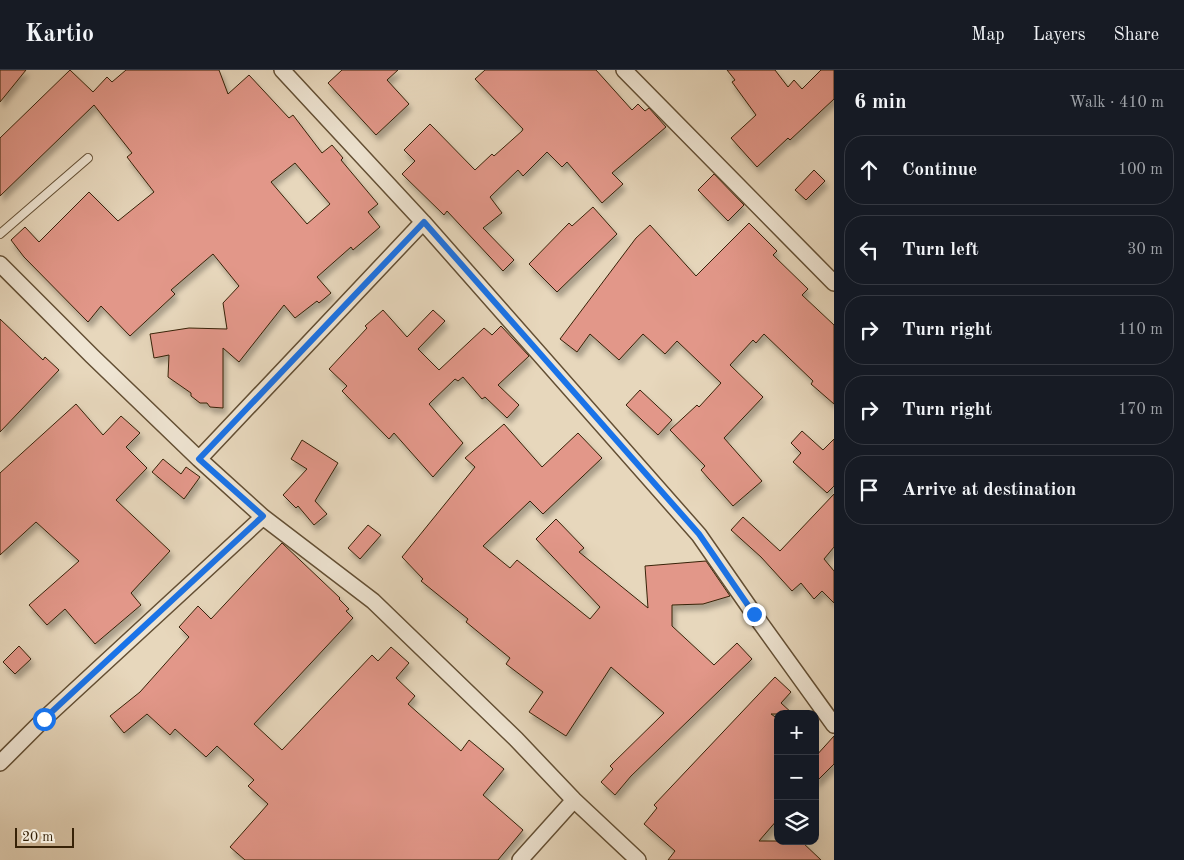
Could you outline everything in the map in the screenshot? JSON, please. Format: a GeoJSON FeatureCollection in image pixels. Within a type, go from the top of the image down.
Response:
{"type":"FeatureCollection","features":[{"type":"Feature","properties":{"kind":"street"},"geometry":{"type":"LineString","coordinates":[[282,70],[424,222],[699,534],[759,622],[834,725]]}},
{"type":"Feature","properties":{"kind":"street"},"geometry":{"type":"LineString","coordinates":[[624,70],[834,283]]}},
{"type":"Feature","properties":{"kind":"street"},"geometry":{"type":"LineString","coordinates":[[199,459],[424,222]]}},
{"type":"Feature","properties":{"kind":"street"},"geometry":{"type":"LineString","coordinates":[[0,264],[199,459],[263,516],[373,601],[516,739],[574,800],[638,860]]}},
{"type":"Feature","properties":{"kind":"street"},"geometry":{"type":"LineString","coordinates":[[0,763],[44,719],[263,516]]}},
{"type":"Feature","properties":{"kind":"street"},"geometry":{"type":"LineString","coordinates":[[520,860],[574,800]]}},
{"type":"Feature","properties":{"kind":"lane"},"geometry":{"type":"LineString","coordinates":[[0,234],[88,158]]}},
{"type":"Feature","properties":{"kind":"building"},"geometry":{"type":"Polygon","coordinates":[[[0,70],[26,70],[0,102],[0,70]]]}},
{"type":"Feature","properties":{"kind":"building"},"geometry":{"type":"Polygon","coordinates":[[[70,70],[93,92],[107,77],[112,82],[126,70],[219,70],[228,94],[249,75],[289,118],[293,115],[322,153],[332,145],[343,158],[341,160],[378,204],[368,212],[380,227],[353,250],[351,247],[317,277],[331,293],[319,303],[317,301],[295,318],[284,305],[239,362],[223,348],[223,408],[210,407],[207,403],[200,403],[191,396],[191,393],[168,377],[169,355],[154,358],[150,334],[189,328],[227,329],[223,303],[239,286],[213,254],[171,290],[175,294],[130,336],[101,306],[88,322],[24,257],[11,240],[25,227],[39,242],[89,192],[118,221],[154,192],[127,157],[132,153],[94,105],[0,196],[0,138],[70,70]],[[295,163],[271,182],[307,224],[330,204],[295,163]]]}},
{"type":"Feature","properties":{"kind":"building"},"geometry":{"type":"Polygon","coordinates":[[[342,70],[398,70],[387,80],[409,104],[376,135],[328,83],[342,70]]]}},
{"type":"Feature","properties":{"kind":"building"},"geometry":{"type":"Polygon","coordinates":[[[485,70],[596,70],[632,110],[638,104],[645,111],[649,108],[666,127],[612,173],[623,184],[602,203],[567,162],[562,167],[547,152],[523,176],[518,170],[490,197],[502,213],[483,228],[514,260],[503,271],[447,211],[444,215],[402,174],[415,161],[404,150],[430,124],[475,170],[522,131],[523,129],[475,79],[485,70]]]}},
{"type":"Feature","properties":{"kind":"building"},"geometry":{"type":"Polygon","coordinates":[[[727,70],[775,70],[788,87],[794,80],[802,89],[821,70],[834,70],[834,99],[790,140],[788,138],[757,167],[731,138],[756,115],[732,82],[735,80],[727,70]]]}},
{"type":"Feature","properties":{"kind":"building"},"geometry":{"type":"Polygon","coordinates":[[[814,170],[825,181],[806,200],[795,190],[814,170]]]}},
{"type":"Feature","properties":{"kind":"building"},"geometry":{"type":"Polygon","coordinates":[[[714,174],[744,205],[728,221],[698,190],[714,174]]]}},
{"type":"Feature","properties":{"kind":"building"},"geometry":{"type":"Polygon","coordinates":[[[593,207],[617,234],[557,292],[529,264],[569,223],[572,226],[593,207]]]}},
{"type":"Feature","properties":{"kind":"building"},"geometry":{"type":"Polygon","coordinates":[[[749,223],[777,251],[773,255],[808,289],[802,295],[834,325],[834,404],[811,384],[813,381],[764,334],[756,343],[753,340],[730,365],[763,397],[724,438],[762,481],[733,506],[701,470],[705,466],[670,430],[697,405],[699,407],[721,383],[677,341],[665,354],[643,334],[619,360],[590,334],[577,352],[560,339],[636,238],[650,225],[696,276],[749,223]]]}},
{"type":"Feature","properties":{"kind":"building"},"geometry":{"type":"Polygon","coordinates":[[[383,310],[407,337],[433,310],[445,321],[418,349],[439,370],[484,328],[492,335],[501,326],[529,356],[498,385],[519,405],[507,418],[485,397],[482,399],[463,377],[458,381],[455,379],[429,404],[463,443],[433,477],[394,433],[389,439],[342,391],[347,386],[329,369],[367,328],[365,326],[383,310]]]}},
{"type":"Feature","properties":{"kind":"building"},"geometry":{"type":"Polygon","coordinates":[[[0,319],[43,360],[45,357],[59,370],[0,432],[0,319]]]}},
{"type":"Feature","properties":{"kind":"building"},"geometry":{"type":"Polygon","coordinates":[[[640,390],[672,420],[658,435],[626,405],[640,390]]]}},
{"type":"Feature","properties":{"kind":"building"},"geometry":{"type":"Polygon","coordinates":[[[76,404],[103,435],[121,416],[140,433],[126,447],[147,468],[116,500],[170,551],[131,593],[141,605],[95,644],[65,609],[47,625],[29,605],[79,561],[36,522],[0,555],[0,473],[76,404]]]}},
{"type":"Feature","properties":{"kind":"building"},"geometry":{"type":"Polygon","coordinates":[[[504,424],[542,467],[578,433],[602,458],[543,514],[530,501],[483,546],[510,568],[517,560],[590,619],[600,607],[536,539],[556,519],[584,548],[579,552],[648,608],[645,566],[706,561],[730,596],[703,604],[672,605],[672,626],[714,665],[737,643],[752,659],[631,776],[615,795],[601,782],[613,769],[610,766],[664,713],[611,667],[566,736],[529,712],[543,692],[506,664],[510,658],[466,622],[468,619],[421,581],[423,579],[402,557],[475,467],[465,458],[504,424]]]}},
{"type":"Feature","properties":{"kind":"building"},"geometry":{"type":"Polygon","coordinates":[[[802,431],[823,450],[834,439],[834,486],[827,493],[793,462],[801,453],[791,443],[802,431]]]}},
{"type":"Feature","properties":{"kind":"building"},"geometry":{"type":"Polygon","coordinates":[[[302,440],[338,463],[315,501],[327,514],[314,525],[298,506],[296,508],[283,495],[307,469],[291,459],[302,440]]]}},
{"type":"Feature","properties":{"kind":"building"},"geometry":{"type":"Polygon","coordinates":[[[163,459],[181,474],[186,467],[200,477],[184,499],[152,472],[163,459]]]}},
{"type":"Feature","properties":{"kind":"building"},"geometry":{"type":"Polygon","coordinates":[[[834,494],[834,547],[824,559],[834,571],[834,603],[822,591],[814,599],[801,583],[792,591],[761,557],[731,530],[743,517],[780,551],[834,494]]]}},
{"type":"Feature","properties":{"kind":"building"},"geometry":{"type":"Polygon","coordinates":[[[368,525],[381,535],[360,559],[348,548],[368,525]]]}},
{"type":"Feature","properties":{"kind":"building"},"geometry":{"type":"Polygon","coordinates":[[[282,543],[340,598],[349,609],[346,611],[353,618],[254,724],[282,750],[372,655],[378,661],[391,647],[409,663],[396,678],[415,696],[408,704],[461,751],[469,740],[504,769],[483,795],[523,830],[498,860],[245,860],[230,847],[268,804],[248,786],[254,780],[217,746],[206,757],[175,729],[170,735],[147,714],[124,733],[110,716],[140,692],[189,637],[179,627],[198,606],[211,619],[282,543]]]}},
{"type":"Feature","properties":{"kind":"building"},"geometry":{"type":"Polygon","coordinates":[[[19,646],[31,659],[15,674],[3,662],[19,646]]]}},
{"type":"Feature","properties":{"kind":"building"},"geometry":{"type":"Polygon","coordinates":[[[775,677],[791,692],[781,703],[789,710],[774,710],[774,714],[771,714],[774,716],[774,824],[759,841],[774,841],[774,845],[805,845],[821,860],[668,860],[675,851],[644,824],[657,808],[654,805],[775,677]]]}},
{"type":"Feature","properties":{"kind":"building"},"geometry":{"type":"Polygon","coordinates":[[[834,736],[834,764],[819,779],[819,755],[819,753],[834,736]]]}},
{"type":"Feature","properties":{"kind":"route"},"geometry":{"type":"LineString","coordinates":[[44,719],[263,516],[199,459],[424,222],[699,534],[754,614]]}}]}
